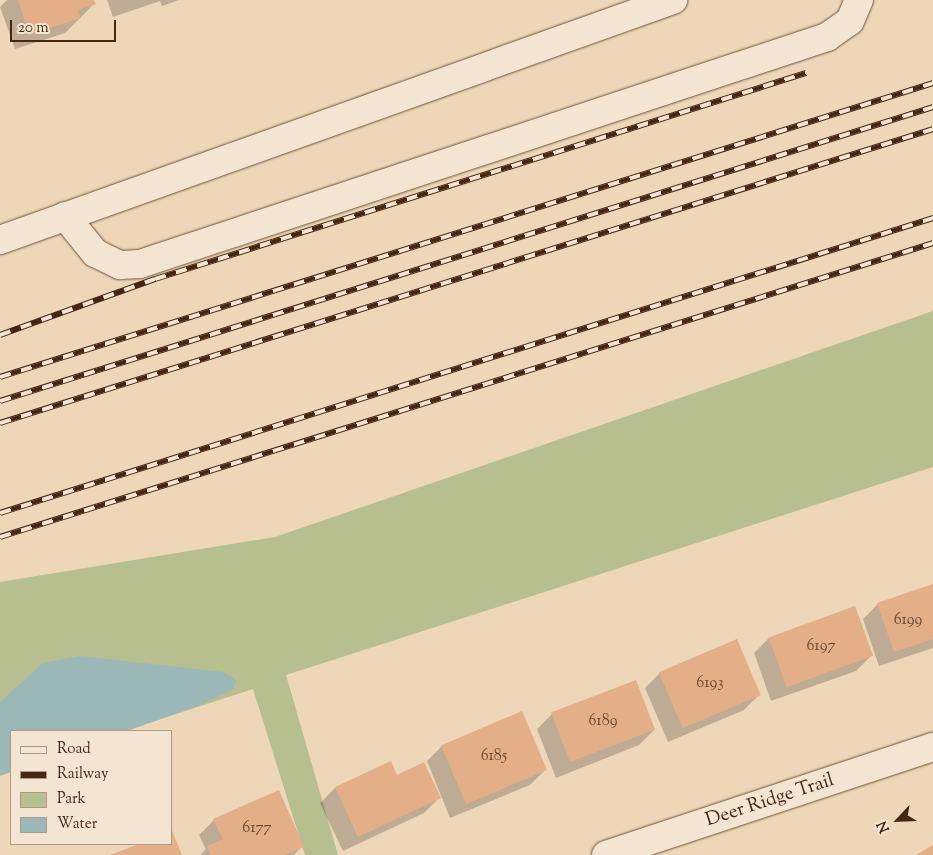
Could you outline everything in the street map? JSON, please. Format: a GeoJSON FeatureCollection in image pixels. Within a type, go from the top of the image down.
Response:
{"type":"FeatureCollection","features":[{"type":"Feature","properties":{"kind":"street"},"geometry":{"type":"LineString","coordinates":[[0,240],[673,0]]}},
{"type":"Feature","properties":{"kind":"street"},"geometry":{"type":"LineString","coordinates":[[66,216],[95,253],[120,265],[140,264],[827,37],[850,21],[859,0]]}},
{"type":"Feature","properties":{"kind":"street","name":"Deer Ridge Trail"},"geometry":{"type":"LineString","coordinates":[[606,855],[933,746]]}},
{"type":"Feature","properties":{"kind":"green space"},"geometry":{"type":"Polygon","coordinates":[[[933,311],[933,467],[286,675],[338,855],[305,855],[253,689],[127,730],[10,730],[0,772],[0,582],[275,537],[933,311]]]}},
{"type":"Feature","properties":{"kind":"water"},"geometry":{"type":"Polygon","coordinates":[[[80,656],[223,672],[237,681],[233,689],[203,704],[130,730],[10,730],[10,772],[0,776],[0,702],[43,663],[80,656]]]}},
{"type":"Feature","properties":{"kind":"building"},"geometry":{"type":"Polygon","coordinates":[[[18,0],[94,0],[96,4],[78,10],[81,18],[29,35],[18,0]]]}},
{"type":"Feature","properties":{"kind":"building"},"geometry":{"type":"Polygon","coordinates":[[[933,584],[933,639],[894,652],[877,603],[933,584]]]}},
{"type":"Feature","properties":{"kind":"building"},"geometry":{"type":"Polygon","coordinates":[[[855,606],[873,656],[787,687],[769,637],[855,606]]]}},
{"type":"Feature","properties":{"kind":"building"},"geometry":{"type":"Polygon","coordinates":[[[737,639],[761,695],[683,728],[659,672],[737,639]]]}},
{"type":"Feature","properties":{"kind":"building"},"geometry":{"type":"Polygon","coordinates":[[[636,680],[655,729],[570,762],[551,713],[636,680]]]}},
{"type":"Feature","properties":{"kind":"building"},"geometry":{"type":"Polygon","coordinates":[[[522,711],[547,770],[466,804],[441,745],[522,711]]]}},
{"type":"Feature","properties":{"kind":"building"},"geometry":{"type":"Polygon","coordinates":[[[391,761],[397,775],[424,762],[441,798],[358,837],[335,787],[391,761]]]}},
{"type":"Feature","properties":{"kind":"building"},"geometry":{"type":"Polygon","coordinates":[[[279,790],[304,847],[285,855],[211,855],[207,846],[223,839],[213,819],[279,790]]]}},
{"type":"Feature","properties":{"kind":"building"},"geometry":{"type":"Polygon","coordinates":[[[172,830],[182,855],[110,855],[136,845],[172,845],[172,830]]]}},
{"type":"Feature","properties":{"kind":"building"},"geometry":{"type":"Polygon","coordinates":[[[933,845],[933,855],[916,855],[933,845]]]}},
{"type":"Feature","properties":{"kind":"railway"},"geometry":{"type":"LineString","coordinates":[[0,335],[155,279],[806,73]]}},
{"type":"Feature","properties":{"kind":"railway"},"geometry":{"type":"LineString","coordinates":[[0,377],[933,83]]}},
{"type":"Feature","properties":{"kind":"railway"},"geometry":{"type":"LineString","coordinates":[[0,401],[933,107]]}},
{"type":"Feature","properties":{"kind":"railway"},"geometry":{"type":"LineString","coordinates":[[0,423],[933,129]]}},
{"type":"Feature","properties":{"kind":"railway"},"geometry":{"type":"LineString","coordinates":[[0,513],[933,218]]}},
{"type":"Feature","properties":{"kind":"railway"},"geometry":{"type":"LineString","coordinates":[[0,537],[933,243]]}}]}
